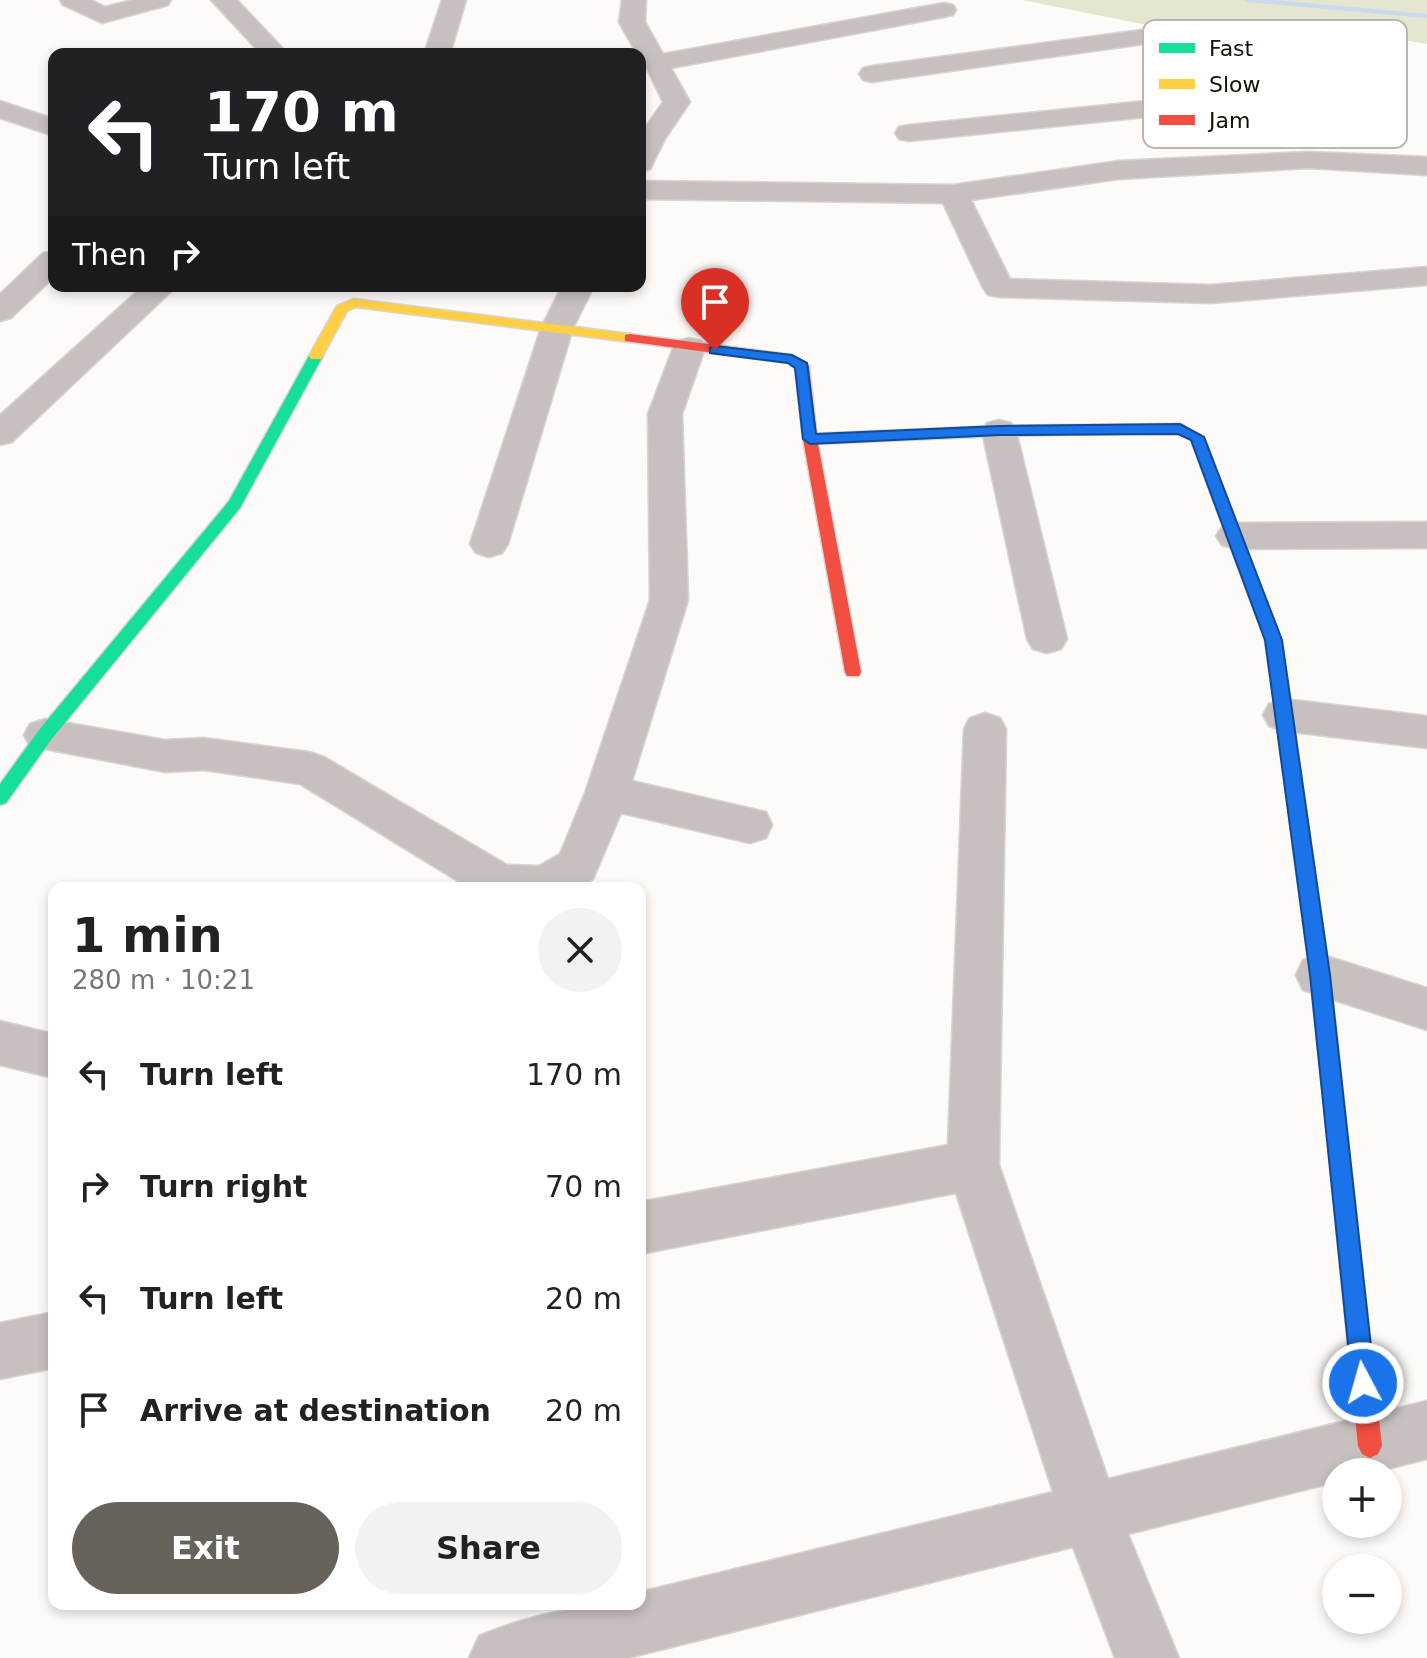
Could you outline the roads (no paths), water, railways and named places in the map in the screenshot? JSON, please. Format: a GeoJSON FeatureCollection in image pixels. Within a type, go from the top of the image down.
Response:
{"type":"FeatureCollection","features":[{"type":"Feature","properties":{"kind":"street"},"geometry":{"type":"LineString","coordinates":[[72,0],[102,16],[159,0]]}},
{"type":"Feature","properties":{"kind":"street"},"geometry":{"type":"LineString","coordinates":[[223,0],[269,48]]}},
{"type":"Feature","properties":{"kind":"street"},"geometry":{"type":"LineString","coordinates":[[439,48],[454,0]]}},
{"type":"Feature","properties":{"kind":"street"},"geometry":{"type":"LineString","coordinates":[[634,0],[632,22],[677,102],[646,150]]}},
{"type":"Feature","properties":{"kind":"street"},"geometry":{"type":"LineString","coordinates":[[835,0],[854,29],[872,74],[897,113],[910,194]]}},
{"type":"Feature","properties":{"kind":"street"},"geometry":{"type":"LineString","coordinates":[[655,63],[854,29],[944,10]]}},
{"type":"Feature","properties":{"kind":"street"},"geometry":{"type":"LineString","coordinates":[[872,74],[1143,38]]}},
{"type":"Feature","properties":{"kind":"street"},"geometry":{"type":"LineString","coordinates":[[897,113],[1143,108]]}},
{"type":"Feature","properties":{"kind":"street"},"geometry":{"type":"LineString","coordinates":[[0,109],[48,126]]}},
{"type":"Feature","properties":{"kind":"street"},"geometry":{"type":"LineString","coordinates":[[0,136],[27,118]]}},
{"type":"Feature","properties":{"kind":"street"},"geometry":{"type":"LineString","coordinates":[[646,190],[953,194],[1119,170],[1309,160],[1427,166]]}},
{"type":"Feature","properties":{"kind":"street"},"geometry":{"type":"LineString","coordinates":[[953,194],[999,288],[1211,294],[1427,276]]}},
{"type":"Feature","properties":{"kind":"street"},"geometry":{"type":"LineString","coordinates":[[0,311],[48,266]]}},
{"type":"Feature","properties":{"kind":"street"},"geometry":{"type":"LineString","coordinates":[[0,434],[154,292]]}},
{"type":"Feature","properties":{"kind":"street"},"geometry":{"type":"LineString","coordinates":[[489,544],[557,328],[575,292]]}},
{"type":"Feature","properties":{"kind":"street"},"geometry":{"type":"LineString","coordinates":[[0,798],[45,735],[235,504],[342,309],[354,303],[792,359],[802,366],[810,439],[853,672]]}},
{"type":"Feature","properties":{"kind":"street"},"geometry":{"type":"LineString","coordinates":[[551,882],[577,866],[607,793],[669,600],[665,414],[689,348]]}},
{"type":"Feature","properties":{"kind":"street"},"geometry":{"type":"LineString","coordinates":[[810,439],[999,431],[1180,429],[1197,437],[1273,640],[1320,975],[1370,1446]]}},
{"type":"Feature","properties":{"kind":"street"},"geometry":{"type":"LineString","coordinates":[[999,431],[1047,639]]}},
{"type":"Feature","properties":{"kind":"street"},"geometry":{"type":"LineString","coordinates":[[1235,536],[1427,535]]}},
{"type":"Feature","properties":{"kind":"street"},"geometry":{"type":"LineString","coordinates":[[1284,715],[1427,732]]}},
{"type":"Feature","properties":{"kind":"street"},"geometry":{"type":"LineString","coordinates":[[985,729],[973,1165],[1090,1514],[1147,1658]]}},
{"type":"Feature","properties":{"kind":"street"},"geometry":{"type":"LineString","coordinates":[[45,735],[165,756],[204,754],[309,769],[497,882]]}},
{"type":"Feature","properties":{"kind":"street"},"geometry":{"type":"LineString","coordinates":[[607,793],[750,825]]}},
{"type":"Feature","properties":{"kind":"street"},"geometry":{"type":"LineString","coordinates":[[1320,975],[1427,1009]]}},
{"type":"Feature","properties":{"kind":"street"},"geometry":{"type":"LineString","coordinates":[[0,1043],[48,1055]]}},
{"type":"Feature","properties":{"kind":"street"},"geometry":{"type":"LineString","coordinates":[[646,1227],[973,1165]]}},
{"type":"Feature","properties":{"kind":"street"},"geometry":{"type":"LineString","coordinates":[[0,1351],[48,1341]]}},
{"type":"Feature","properties":{"kind":"street"},"geometry":{"type":"LineString","coordinates":[[501,1658],[1427,1430]]}},
{"type":"Feature","properties":{"kind":"waterway"},"geometry":{"type":"LineString","coordinates":[[1248,0],[1427,16]]}}]}
